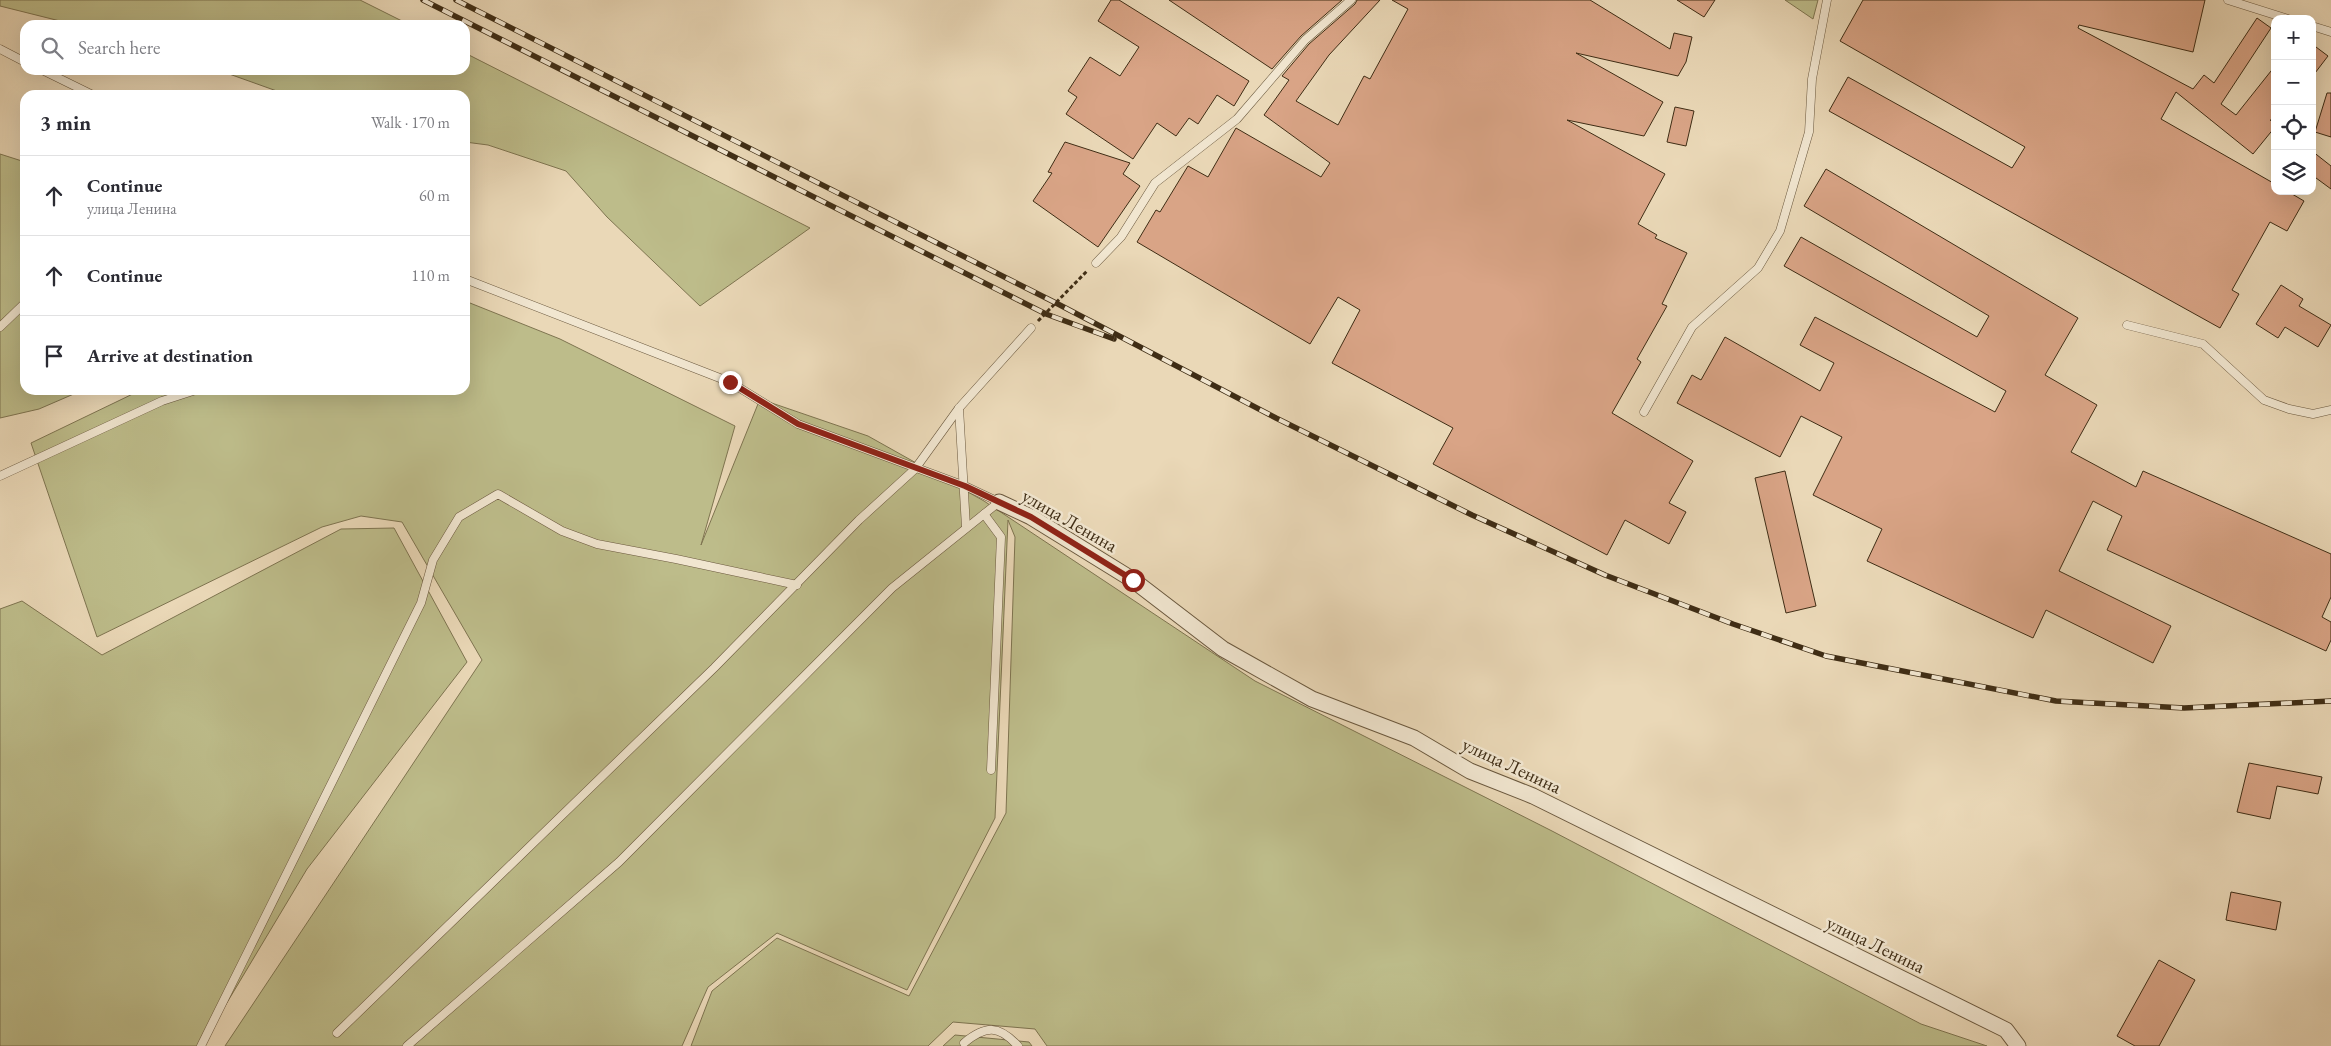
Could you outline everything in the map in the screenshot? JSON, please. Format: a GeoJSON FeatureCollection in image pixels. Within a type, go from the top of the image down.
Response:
{"type":"FeatureCollection","features":[{"type":"Feature","properties":{"kind":"street","name":"улица Ленина"},"geometry":{"type":"LineString","coordinates":[[999,502],[1031,517],[1133,580],[1223,649],[1312,699],[1414,738],[1470,771],[1533,796],[2006,1030],[2018,1046]]}},
{"type":"Feature","properties":{"kind":"lane"},"geometry":{"type":"LineString","coordinates":[[1096,263],[1121,237],[1155,182],[1238,120],[1305,40],[1351,0]]}},
{"type":"Feature","properties":{"kind":"lane"},"geometry":{"type":"LineString","coordinates":[[1644,412],[1692,327],[1758,268],[1780,231],[1809,132],[1812,79],[1827,0]]}},
{"type":"Feature","properties":{"kind":"lane"},"geometry":{"type":"LineString","coordinates":[[2228,0],[2275,15]]}},
{"type":"Feature","properties":{"kind":"lane"},"geometry":{"type":"LineString","coordinates":[[2316,27],[2331,32]]}},
{"type":"Feature","properties":{"kind":"lane"},"geometry":{"type":"LineString","coordinates":[[0,50],[20,60]]}},
{"type":"Feature","properties":{"kind":"lane"},"geometry":{"type":"LineString","coordinates":[[52,75],[84,90]]}},
{"type":"Feature","properties":{"kind":"lane"},"geometry":{"type":"LineString","coordinates":[[407,1046],[619,862],[892,588],[999,502],[965,486],[798,424],[730,382],[470,281]]}},
{"type":"Feature","properties":{"kind":"lane"},"geometry":{"type":"LineString","coordinates":[[0,326],[20,308]]}},
{"type":"Feature","properties":{"kind":"lane"},"geometry":{"type":"LineString","coordinates":[[2127,325],[2203,344],[2264,400],[2289,410],[2312,414],[2331,410]]}},
{"type":"Feature","properties":{"kind":"lane"},"geometry":{"type":"LineString","coordinates":[[337,1033],[707,675],[859,520],[916,469],[959,408],[1031,328]]}},
{"type":"Feature","properties":{"kind":"lane"},"geometry":{"type":"LineString","coordinates":[[0,476],[162,402],[182,395]]}},
{"type":"Feature","properties":{"kind":"lane"},"geometry":{"type":"LineString","coordinates":[[959,408],[966,527]]}},
{"type":"Feature","properties":{"kind":"lane"},"geometry":{"type":"LineString","coordinates":[[201,1046],[420,603],[433,560],[459,517],[498,494],[562,531],[597,544],[796,585]]}},
{"type":"Feature","properties":{"kind":"lane"},"geometry":{"type":"LineString","coordinates":[[984,514],[1001,537],[991,770]]}},
{"type":"Feature","properties":{"kind":"lane"},"geometry":{"type":"LineString","coordinates":[[964,1043],[978,1031],[988,1030],[1007,1034],[1018,1046]]}},
{"type":"Feature","properties":{"kind":"path"},"geometry":{"type":"LineString","coordinates":[[1031,328],[1096,263]]}},
{"type":"Feature","properties":{"kind":"shaded area"},"geometry":{"type":"Polygon","coordinates":[[[0,0],[360,0],[400,20],[56,20],[0,6],[0,0]]]}},
{"type":"Feature","properties":{"kind":"shaded area"},"geometry":{"type":"Polygon","coordinates":[[[1785,0],[1818,0],[1813,19],[1785,0]]]}},
{"type":"Feature","properties":{"kind":"shaded area"},"geometry":{"type":"Polygon","coordinates":[[[470,56],[810,228],[700,306],[607,217],[566,171],[488,145],[470,143],[470,90],[274,90],[232,75],[470,75],[470,56]]]}},
{"type":"Feature","properties":{"kind":"shaded area"},"geometry":{"type":"Polygon","coordinates":[[[0,154],[20,160],[20,395],[71,395],[39,409],[0,418],[0,154]]]}},
{"type":"Feature","properties":{"kind":"shaded area"},"geometry":{"type":"Polygon","coordinates":[[[470,303],[560,339],[735,426],[701,545],[760,399],[868,436],[984,501],[1255,681],[1552,831],[1921,1024],[1987,1046],[1047,1046],[1035,1029],[953,1022],[928,1046],[691,1046],[712,991],[777,938],[909,996],[1006,813],[1015,537],[1008,520],[995,818],[907,990],[777,933],[708,987],[682,1046],[225,1046],[482,660],[402,522],[361,516],[322,527],[97,637],[31,443],[131,395],[470,395],[470,303]]]}},
{"type":"Feature","properties":{"kind":"shaded area"},"geometry":{"type":"Polygon","coordinates":[[[394,528],[467,662],[307,869],[201,1046],[0,1046],[0,609],[22,601],[102,655],[341,529],[394,528]]]}},
{"type":"Feature","properties":{"kind":"shaded area"},"geometry":{"type":"Polygon","coordinates":[[[955,1035],[1029,1042],[1032,1046],[943,1046],[955,1035]]]}},
{"type":"Feature","properties":{"kind":"building"},"geometry":{"type":"Polygon","coordinates":[[[1111,0],[1119,0],[1249,81],[1234,106],[1217,95],[1198,124],[1189,118],[1176,136],[1157,123],[1133,159],[1066,114],[1077,97],[1068,91],[1090,57],[1120,76],[1139,47],[1098,21],[1111,0]]]}},
{"type":"Feature","properties":{"kind":"building"},"geometry":{"type":"Polygon","coordinates":[[[1169,0],[1342,0],[1301,36],[1272,69],[1169,0]]]}},
{"type":"Feature","properties":{"kind":"building"},"geometry":{"type":"Polygon","coordinates":[[[1357,0],[1380,0],[1329,55],[1296,101],[1338,125],[1364,76],[1370,79],[1408,9],[1392,0],[1590,0],[1670,49],[1674,33],[1692,37],[1686,62],[1678,76],[1576,53],[1663,102],[1644,136],[1567,120],[1665,174],[1638,224],[1657,235],[1655,238],[1687,253],[1662,304],[1667,306],[1637,359],[1641,362],[1612,413],[1693,461],[1669,503],[1686,512],[1669,544],[1625,520],[1607,555],[1433,464],[1453,428],[1332,363],[1360,310],[1338,297],[1310,344],[1137,242],[1156,210],[1160,212],[1188,166],[1208,177],[1236,128],[1321,177],[1330,163],[1264,115],[1289,80],[1282,76],[1309,44],[1355,4],[1357,0]]]}},
{"type":"Feature","properties":{"kind":"building"},"geometry":{"type":"Polygon","coordinates":[[[1677,0],[1715,0],[1704,17],[1677,0]]]}},
{"type":"Feature","properties":{"kind":"building"},"geometry":{"type":"Polygon","coordinates":[[[1863,0],[2205,0],[2193,52],[2079,25],[2078,28],[2193,89],[2204,75],[2214,83],[2257,18],[2271,28],[2221,104],[2236,115],[2271,71],[2271,132],[2253,154],[2176,92],[2161,119],[2271,182],[2271,195],[2294,195],[2304,201],[2287,231],[2270,222],[2232,290],[2239,294],[2220,328],[1829,111],[1848,77],[2012,168],[2025,147],[1840,41],[1863,0]]]}},
{"type":"Feature","properties":{"kind":"building"},"geometry":{"type":"Polygon","coordinates":[[[2316,47],[2328,56],[2316,72],[2316,47]]]}},
{"type":"Feature","properties":{"kind":"building"},"geometry":{"type":"Polygon","coordinates":[[[2327,93],[2331,93],[2331,137],[2316,132],[2327,93]]]}},
{"type":"Feature","properties":{"kind":"building"},"geometry":{"type":"Polygon","coordinates":[[[1675,107],[1694,111],[1686,146],[1667,142],[1675,107]]]}},
{"type":"Feature","properties":{"kind":"building"},"geometry":{"type":"Polygon","coordinates":[[[1065,142],[1130,163],[1123,174],[1140,186],[1098,247],[1033,201],[1052,173],[1048,172],[1065,142]]]}},
{"type":"Feature","properties":{"kind":"building"},"geometry":{"type":"Polygon","coordinates":[[[2316,154],[2331,166],[2331,189],[2316,178],[2316,154]]]}},
{"type":"Feature","properties":{"kind":"building"},"geometry":{"type":"Polygon","coordinates":[[[1826,169],[2078,318],[2045,375],[2097,405],[2071,452],[2136,487],[2143,471],[2331,554],[2331,597],[2322,617],[2331,622],[2331,640],[2326,651],[2107,550],[2122,516],[2093,501],[2059,571],[2171,626],[2153,663],[2046,610],[2033,638],[1867,561],[1882,529],[1813,495],[1842,437],[1801,416],[1780,457],[1677,403],[1692,375],[1701,380],[1725,337],[1820,391],[1834,363],[1800,345],[1815,317],[1995,412],[2006,391],[1784,266],[1801,237],[1977,337],[1989,316],[1804,206],[1826,169]]]}},
{"type":"Feature","properties":{"kind":"building"},"geometry":{"type":"Polygon","coordinates":[[[2281,285],[2303,299],[2299,306],[2331,325],[2318,347],[2285,327],[2278,338],[2256,324],[2281,285]]]}},
{"type":"Feature","properties":{"kind":"building"},"geometry":{"type":"Polygon","coordinates":[[[1785,471],[1816,606],[1786,613],[1755,478],[1785,471]]]}},
{"type":"Feature","properties":{"kind":"building"},"geometry":{"type":"Polygon","coordinates":[[[2249,763],[2322,777],[2318,794],[2277,786],[2270,819],[2237,812],[2249,763]]]}},
{"type":"Feature","properties":{"kind":"building"},"geometry":{"type":"Polygon","coordinates":[[[2231,892],[2281,902],[2276,930],[2226,920],[2231,892]]]}},
{"type":"Feature","properties":{"kind":"building"},"geometry":{"type":"Polygon","coordinates":[[[2159,960],[2195,980],[2159,1046],[2135,1046],[2117,1036],[2159,960]]]}},
{"type":"Feature","properties":{"kind":"railway"},"geometry":{"type":"LineString","coordinates":[[423,0],[463,20]]}},
{"type":"Feature","properties":{"kind":"railway"},"geometry":{"type":"LineString","coordinates":[[456,0],[1056,303],[1276,418],[1472,515],[1605,575],[1733,624],[1826,656],[2056,701],[2184,708],[2331,701]]}},
{"type":"Feature","properties":{"kind":"railway"},"geometry":{"type":"LineString","coordinates":[[470,24],[1046,314],[1114,339]]}},
{"type":"Feature","properties":{"kind":"route"},"geometry":{"type":"LineString","coordinates":[[730,382],[798,424],[965,486],[1031,517],[1133,580]]}}]}
